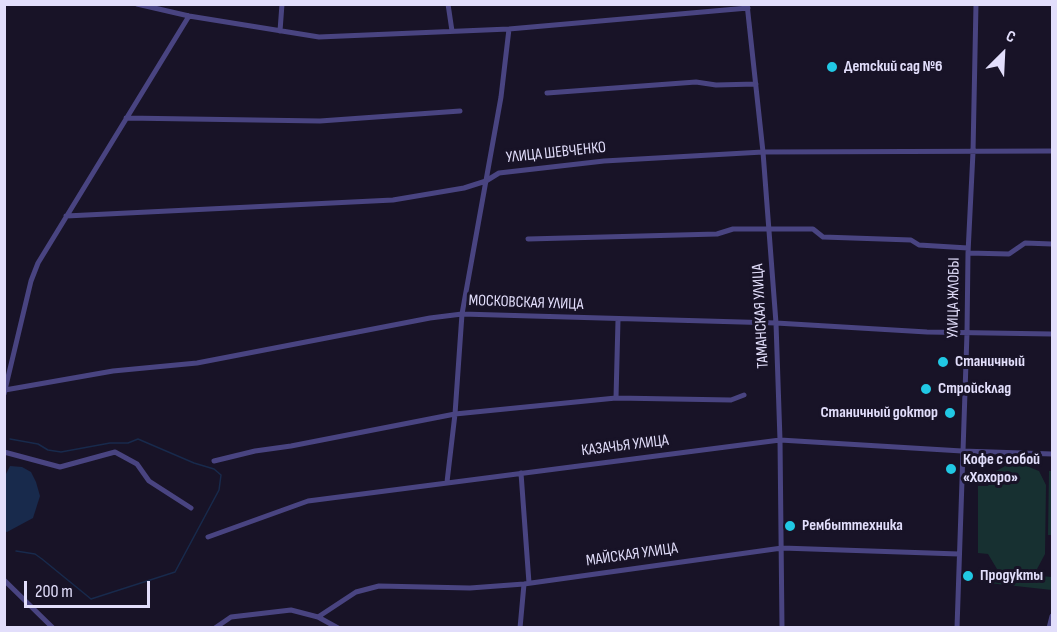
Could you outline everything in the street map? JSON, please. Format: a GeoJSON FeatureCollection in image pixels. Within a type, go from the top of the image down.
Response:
{"type":"FeatureCollection","features":[{"type":"Feature","properties":{"kind":"street"},"geometry":{"type":"LineString","coordinates":[[137,4],[189,16],[319,37],[509,29],[748,6]]}},
{"type":"Feature","properties":{"kind":"street"},"geometry":{"type":"LineString","coordinates":[[280,31],[282,4]]}},
{"type":"Feature","properties":{"kind":"street"},"geometry":{"type":"LineString","coordinates":[[448,4],[452,31]]}},
{"type":"Feature","properties":{"kind":"street","name":"УЛИЦА ЖЛОБЫ"},"geometry":{"type":"LineString","coordinates":[[957,627],[976,4]]}},
{"type":"Feature","properties":{"kind":"street","name":"ТАМАНСКАЯ УЛИЦА"},"geometry":{"type":"LineString","coordinates":[[748,6],[764,152],[776,323],[782,627]]}},
{"type":"Feature","properties":{"kind":"street"},"geometry":{"type":"LineString","coordinates":[[5,392],[31,281],[38,263],[189,16]]}},
{"type":"Feature","properties":{"kind":"street"},"geometry":{"type":"LineString","coordinates":[[447,482],[455,414],[462,314],[501,97],[509,29]]}},
{"type":"Feature","properties":{"kind":"street"},"geometry":{"type":"LineString","coordinates":[[547,93],[696,82],[716,85],[756,84]]}},
{"type":"Feature","properties":{"kind":"street"},"geometry":{"type":"LineString","coordinates":[[126,118],[320,121],[460,111]]}},
{"type":"Feature","properties":{"kind":"street","name":"УЛИЦА ШЕВЧЕНКО"},"geometry":{"type":"LineString","coordinates":[[66,216],[393,200],[464,188],[486,181],[499,173],[604,161],[764,152],[1053,151]]}},
{"type":"Feature","properties":{"kind":"street"},"geometry":{"type":"LineString","coordinates":[[528,239],[717,234],[733,229],[813,229],[823,237],[911,240],[919,245],[1009,254],[1025,243],[1053,244]]}},
{"type":"Feature","properties":{"kind":"street","name":"МОСКОВСКАЯ УЛИЦА"},"geometry":{"type":"LineString","coordinates":[[5,392],[113,371],[197,363],[418,320],[462,314],[776,323],[967,333],[1053,334]]}},
{"type":"Feature","properties":{"kind":"street"},"geometry":{"type":"LineString","coordinates":[[616,398],[618,320]]}},
{"type":"Feature","properties":{"kind":"street"},"geometry":{"type":"LineString","coordinates":[[214,461],[255,451],[455,414],[616,398],[731,400],[744,395]]}},
{"type":"Feature","properties":{"kind":"street","name":"КАЗАЧЬЯ УЛИЦА"},"geometry":{"type":"LineString","coordinates":[[208,537],[308,501],[780,440],[1053,454]]}},
{"type":"Feature","properties":{"kind":"street"},"geometry":{"type":"LineString","coordinates":[[4,452],[60,467],[115,452],[137,464],[149,481],[191,508]]}},
{"type":"Feature","properties":{"kind":"street"},"geometry":{"type":"LineString","coordinates":[[520,627],[526,583],[521,473]]}},
{"type":"Feature","properties":{"kind":"street","name":"МАЙСКАЯ УЛИЦА"},"geometry":{"type":"LineString","coordinates":[[318,617],[356,592],[379,586],[470,588],[526,583],[782,548],[959,554]]}},
{"type":"Feature","properties":{"kind":"street"},"geometry":{"type":"LineString","coordinates":[[4,580],[53,627]]}},
{"type":"Feature","properties":{"kind":"street"},"geometry":{"type":"LineString","coordinates":[[215,627],[231,616],[291,610],[318,617],[338,627]]}},
{"type":"Feature","properties":{"kind":"street"},"geometry":{"type":"LineString","coordinates":[[1049,627],[1053,616]]}},
{"type":"Feature","properties":{"kind":"green space"},"geometry":{"type":"Polygon","coordinates":[[[1009,464],[1024,465],[1039,471],[1046,485],[1045,554],[1036,571],[1029,575],[1052,577],[1052,590],[979,582],[983,573],[1005,574],[997,569],[988,554],[978,553],[978,486],[988,486],[996,471],[1009,464]]]}},
{"type":"Feature","properties":{"kind":"green space"},"geometry":{"type":"Polygon","coordinates":[[[1049,471],[1052,471],[1052,535],[1048,535],[1049,471]]]}},
{"type":"Feature","properties":{"kind":"water"},"geometry":{"type":"Polygon","coordinates":[[[10,466],[22,467],[31,472],[40,496],[33,518],[7,532],[4,531],[5,476],[10,466]]]}},
{"type":"Feature","properties":{"kind":"waterway"},"geometry":{"type":"LineString","coordinates":[[10,439],[38,444],[48,450],[61,452],[110,443],[128,443],[138,439],[214,469],[221,475],[219,490],[175,572],[91,599],[35,554],[16,551]]}},
{"type":"Feature","properties":{"kind":"place","name":"Детский сад №6"},"geometry":{"type":"Point","coordinates":[832,67]}},
{"type":"Feature","properties":{"kind":"place","name":"Станичный"},"geometry":{"type":"Point","coordinates":[943,362]}},
{"type":"Feature","properties":{"kind":"place","name":"Стройсклад"},"geometry":{"type":"Point","coordinates":[926,389]}},
{"type":"Feature","properties":{"kind":"place","name":"Станичный доктор"},"geometry":{"type":"Point","coordinates":[950,413]}},
{"type":"Feature","properties":{"kind":"place","name":"Кофе с собой «Хохоро»"},"geometry":{"type":"Point","coordinates":[951,469]}},
{"type":"Feature","properties":{"kind":"place","name":"Рембыттехника"},"geometry":{"type":"Point","coordinates":[790,526]}},
{"type":"Feature","properties":{"kind":"place","name":"Продукты"},"geometry":{"type":"Point","coordinates":[968,576]}}]}
